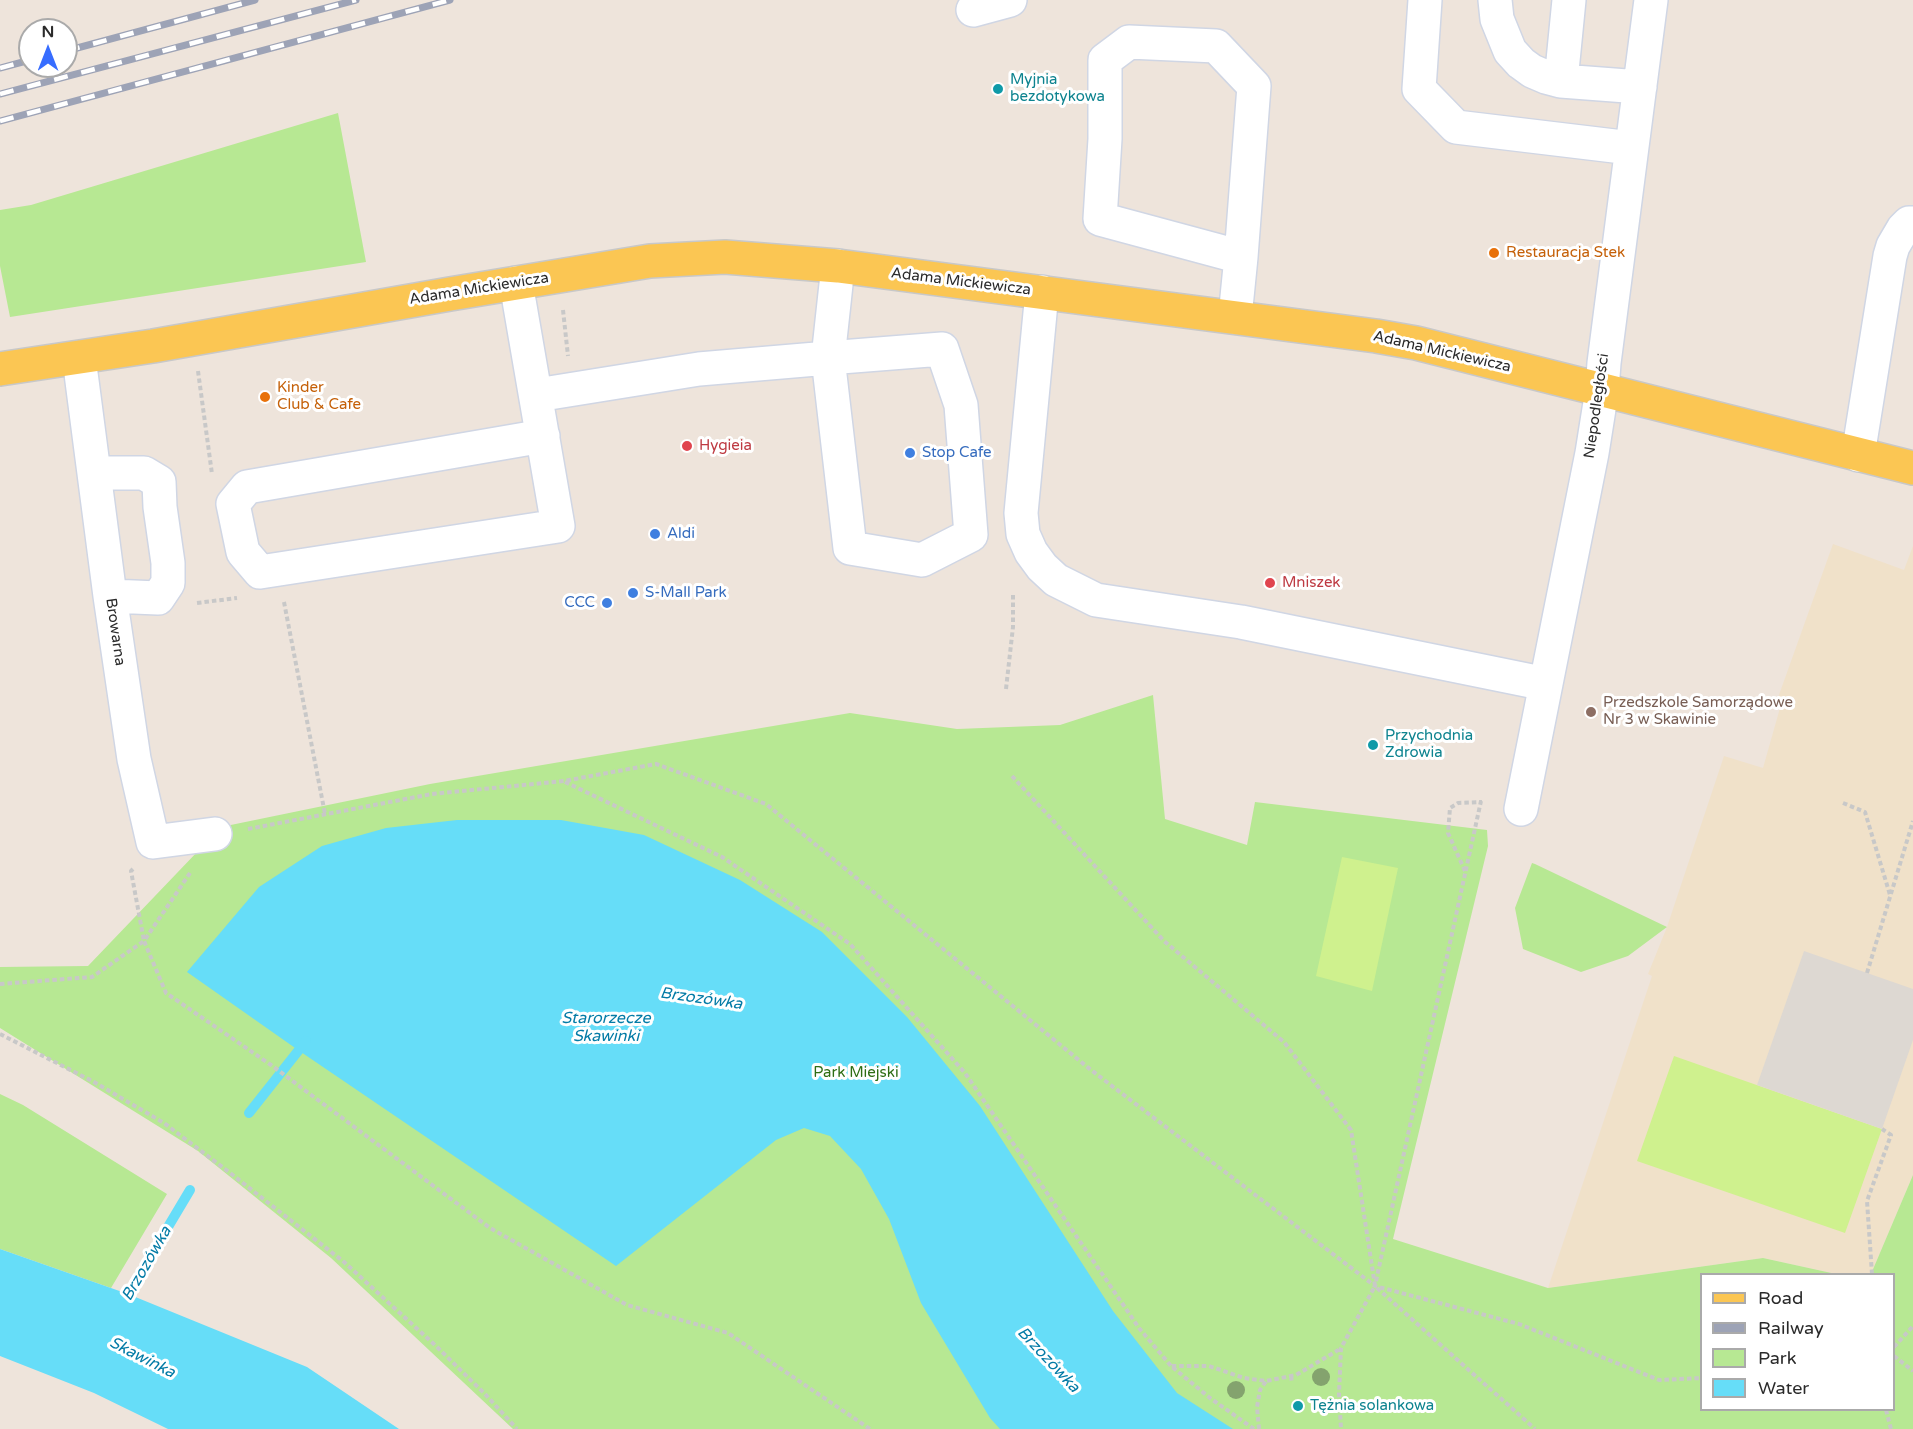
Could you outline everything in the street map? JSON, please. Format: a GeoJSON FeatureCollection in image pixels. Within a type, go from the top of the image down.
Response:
{"type":"FeatureCollection","features":[{"type":"Feature","properties":{"kind":"main road","name":"Adama Mickiewicza"},"geometry":{"type":"LineString","coordinates":[[0,369],[79,358],[650,261],[725,257],[838,266],[1235,317],[1416,343],[1913,468]]}},
{"type":"Feature","properties":{"kind":"street"},"geometry":{"type":"LineString","coordinates":[[973,10],[1010,0]]}},
{"type":"Feature","properties":{"kind":"street"},"geometry":{"type":"LineString","coordinates":[[1425,0],[1419,89],[1456,127],[1631,148]]}},
{"type":"Feature","properties":{"kind":"street"},"geometry":{"type":"LineString","coordinates":[[1495,0],[1497,19],[1510,51],[1532,71],[1561,81],[1640,87]]}},
{"type":"Feature","properties":{"kind":"street"},"geometry":{"type":"LineString","coordinates":[[1561,81],[1569,0]]}},
{"type":"Feature","properties":{"kind":"street","name":"Niepodległości"},"geometry":{"type":"LineString","coordinates":[[1521,809],[1592,453],[1651,0]]}},
{"type":"Feature","properties":{"kind":"street"},"geometry":{"type":"LineString","coordinates":[[1235,317],[1241,257],[1254,86],[1216,46],[1129,42],[1105,60],[1105,139],[1100,219],[1241,257]]}},
{"type":"Feature","properties":{"kind":"street"},"geometry":{"type":"LineString","coordinates":[[1858,455],[1890,256],[1903,229],[1909,223],[1913,223]]}},
{"type":"Feature","properties":{"kind":"street"},"geometry":{"type":"LineString","coordinates":[[537,395],[699,369],[828,358],[942,349],[961,405],[971,535],[922,560],[850,548],[828,358],[837,293],[838,266]]}},
{"type":"Feature","properties":{"kind":"street"},"geometry":{"type":"LineString","coordinates":[[516,283],[537,395],[558,526],[260,572],[243,552],[233,504],[247,487],[543,436]]}},
{"type":"Feature","properties":{"kind":"street"},"geometry":{"type":"LineString","coordinates":[[1042,292],[1021,513],[1023,534],[1031,552],[1056,580],[1096,600],[1241,622],[1546,684]]}},
{"type":"Feature","properties":{"kind":"street","name":"Browarna"},"geometry":{"type":"LineString","coordinates":[[79,358],[134,759],[153,842]]}},
{"type":"Feature","properties":{"kind":"street"},"geometry":{"type":"LineString","coordinates":[[94,473],[144,473],[159,482],[168,582],[159,597],[110,596]]}},
{"type":"Feature","properties":{"kind":"street"},"geometry":{"type":"LineString","coordinates":[[153,842],[216,834]]}},
{"type":"Feature","properties":{"kind":"path"},"geometry":{"type":"LineString","coordinates":[[278,569],[325,814]]}},
{"type":"Feature","properties":{"kind":"path"},"geometry":{"type":"LineString","coordinates":[[1006,689],[1013,627],[1013,592]]}},
{"type":"Feature","properties":{"kind":"path"},"geometry":{"type":"LineString","coordinates":[[0,984],[92,977],[144,941],[216,834],[432,794],[564,781],[656,764],[766,804],[1090,1070],[1375,1286],[1535,1429]]}},
{"type":"Feature","properties":{"kind":"path"},"geometry":{"type":"LineString","coordinates":[[1012,776],[1164,941],[1284,1042],[1351,1130],[1375,1286]]}},
{"type":"Feature","properties":{"kind":"path"},"geometry":{"type":"LineString","coordinates":[[564,781],[722,857],[850,944],[965,1074],[1139,1328],[1171,1366],[1210,1398],[1256,1429]]}},
{"type":"Feature","properties":{"kind":"path"},"geometry":{"type":"LineString","coordinates":[[1341,1429],[1341,1348],[1375,1286],[1481,801],[1458,803],[1450,808],[1448,833],[1465,871]]}},
{"type":"Feature","properties":{"kind":"path"},"geometry":{"type":"LineString","coordinates":[[1843,803],[1865,812],[1890,897]]}},
{"type":"Feature","properties":{"kind":"path"},"geometry":{"type":"LineString","coordinates":[[1867,973],[1913,821]]}},
{"type":"Feature","properties":{"kind":"path"},"geometry":{"type":"LineString","coordinates":[[153,842],[131,871],[144,941],[166,993],[271,1065],[490,1228],[627,1305],[728,1334],[870,1429]]}},
{"type":"Feature","properties":{"kind":"path"},"geometry":{"type":"LineString","coordinates":[[0,1034],[94,1082],[154,1117],[225,1169],[344,1262],[436,1346],[517,1429]]}},
{"type":"Feature","properties":{"kind":"path"},"geometry":{"type":"LineString","coordinates":[[1872,1273],[1867,1201],[1892,1135],[1882,1129]]}},
{"type":"Feature","properties":{"kind":"path"},"geometry":{"type":"LineString","coordinates":[[1375,1286],[1519,1324],[1659,1380],[1700,1378]]}},
{"type":"Feature","properties":{"kind":"path"},"geometry":{"type":"LineString","coordinates":[[1895,1345],[1913,1326]]}},
{"type":"Feature","properties":{"kind":"path"},"geometry":{"type":"LineString","coordinates":[[1171,1366],[1209,1366],[1244,1378],[1266,1381],[1296,1375],[1341,1348]]}},
{"type":"Feature","properties":{"kind":"path"},"geometry":{"type":"LineString","coordinates":[[1895,1358],[1913,1371]]}},
{"type":"Feature","properties":{"kind":"path"},"geometry":{"type":"LineString","coordinates":[[1291,1376],[1292,1383]]}},
{"type":"Feature","properties":{"kind":"path"},"geometry":{"type":"LineString","coordinates":[[1256,1429],[1260,1390],[1266,1381]]}},
{"type":"Feature","properties":{"kind":"path"},"geometry":{"type":"LineString","coordinates":[[1329,1409],[1340,1408]]}},
{"type":"Feature","properties":{"kind":"path"},"geometry":{"type":"LineString","coordinates":[[1886,1411],[1891,1429]]}},
{"type":"Feature","properties":{"kind":"shaded area"},"geometry":{"type":"Polygon","coordinates":[[[1833,544],[1904,570],[1913,546],[1913,1175],[1871,1273],[1831,1273],[1763,1258],[1548,1288],[1652,976],[1648,974],[1667,927],[1724,756],[1763,768],[1780,708],[1775,706],[1833,544]]]}},
{"type":"Feature","properties":{"kind":"shaded area"},"geometry":{"type":"Polygon","coordinates":[[[1804,951],[1913,989],[1913,1040],[1882,1129],[1757,1085],[1804,951]]]}},
{"type":"Feature","properties":{"kind":"green space"},"geometry":{"type":"Polygon","coordinates":[[[338,113],[366,262],[10,317],[0,266],[0,210],[31,205],[338,113]]]}},
{"type":"Feature","properties":{"kind":"green space","name":"Park Miejski"},"geometry":{"type":"Polygon","coordinates":[[[1153,695],[1165,819],[1247,845],[1255,802],[1487,830],[1488,846],[1393,1239],[1548,1288],[1763,1258],[1831,1273],[1700,1273],[1700,1411],[1895,1411],[1895,1273],[1871,1273],[1913,1175],[1913,1429],[513,1429],[331,1258],[198,1151],[0,1028],[0,967],[88,966],[221,827],[430,784],[850,713],[957,729],[1060,725],[1153,695]]]}},
{"type":"Feature","properties":{"kind":"green space"},"geometry":{"type":"Polygon","coordinates":[[[1342,857],[1398,868],[1372,991],[1316,976],[1342,857]]]}},
{"type":"Feature","properties":{"kind":"green space"},"geometry":{"type":"Polygon","coordinates":[[[1532,863],[1667,927],[1628,956],[1581,972],[1523,949],[1515,908],[1532,863]]]}},
{"type":"Feature","properties":{"kind":"green space"},"geometry":{"type":"Polygon","coordinates":[[[1674,1056],[1882,1129],[1845,1233],[1637,1161],[1674,1056]]]}},
{"type":"Feature","properties":{"kind":"green space"},"geometry":{"type":"Polygon","coordinates":[[[0,1094],[23,1105],[167,1194],[111,1288],[0,1249],[0,1094]]]}},
{"type":"Feature","properties":{"kind":"water","name":"Starorzecze Skawinki"},"geometry":{"type":"Polygon","coordinates":[[[457,820],[561,820],[644,835],[740,880],[822,932],[907,1017],[980,1106],[1113,1311],[1177,1393],[1233,1429],[1000,1429],[990,1418],[921,1303],[889,1219],[861,1169],[830,1136],[804,1128],[776,1140],[616,1266],[187,972],[259,887],[322,846],[386,828],[457,820]]]}},
{"type":"Feature","properties":{"kind":"water","name":"Skawinka"},"geometry":{"type":"Polygon","coordinates":[[[0,1249],[128,1294],[307,1367],[399,1429],[168,1429],[94,1393],[0,1356],[0,1249]]]}},
{"type":"Feature","properties":{"kind":"waterway","name":"Brzozówka"},"geometry":{"type":"LineString","coordinates":[[249,1113],[306,1041]]}},
{"type":"Feature","properties":{"kind":"waterway","name":"Brzozówka"},"geometry":{"type":"LineString","coordinates":[[123,1307],[128,1294],[190,1190]]}},
{"type":"Feature","properties":{"kind":"railway"},"geometry":{"type":"LineString","coordinates":[[78,48],[255,0]]}},
{"type":"Feature","properties":{"kind":"railway"},"geometry":{"type":"LineString","coordinates":[[0,94],[356,0]]}},
{"type":"Feature","properties":{"kind":"railway"},"geometry":{"type":"LineString","coordinates":[[0,121],[450,0]]}},
{"type":"Feature","properties":{"kind":"railway"},"geometry":{"type":"LineString","coordinates":[[0,68],[18,63]]}},
{"type":"Feature","properties":{"kind":"place","name":"Myjnia bezdotykowa"},"geometry":{"type":"Point","coordinates":[998,89]}},
{"type":"Feature","properties":{"kind":"place","name":"Restauracja Stek"},"geometry":{"type":"Point","coordinates":[1494,253]}},
{"type":"Feature","properties":{"kind":"place","name":"Kinder Club & Cafe"},"geometry":{"type":"Point","coordinates":[265,397]}},
{"type":"Feature","properties":{"kind":"place","name":"Hygieia"},"geometry":{"type":"Point","coordinates":[687,446]}},
{"type":"Feature","properties":{"kind":"place","name":"Stop Cafe"},"geometry":{"type":"Point","coordinates":[910,453]}},
{"type":"Feature","properties":{"kind":"place","name":"Aldi"},"geometry":{"type":"Point","coordinates":[655,534]}},
{"type":"Feature","properties":{"kind":"place","name":"Mniszek"},"geometry":{"type":"Point","coordinates":[1270,583]}},
{"type":"Feature","properties":{"kind":"place","name":"S-Mall Park"},"geometry":{"type":"Point","coordinates":[633,593]}},
{"type":"Feature","properties":{"kind":"place","name":"CCC"},"geometry":{"type":"Point","coordinates":[607,603]}},
{"type":"Feature","properties":{"kind":"place","name":"Przedszkole Samorządowe Nr 3 w Skawinie"},"geometry":{"type":"Point","coordinates":[1591,712]}},
{"type":"Feature","properties":{"kind":"place","name":"Przychodnia Zdrowia"},"geometry":{"type":"Point","coordinates":[1373,745]}},
{"type":"Feature","properties":{"kind":"place","name":"Tężnia solankowa"},"geometry":{"type":"Point","coordinates":[1298,1406]}}]}
